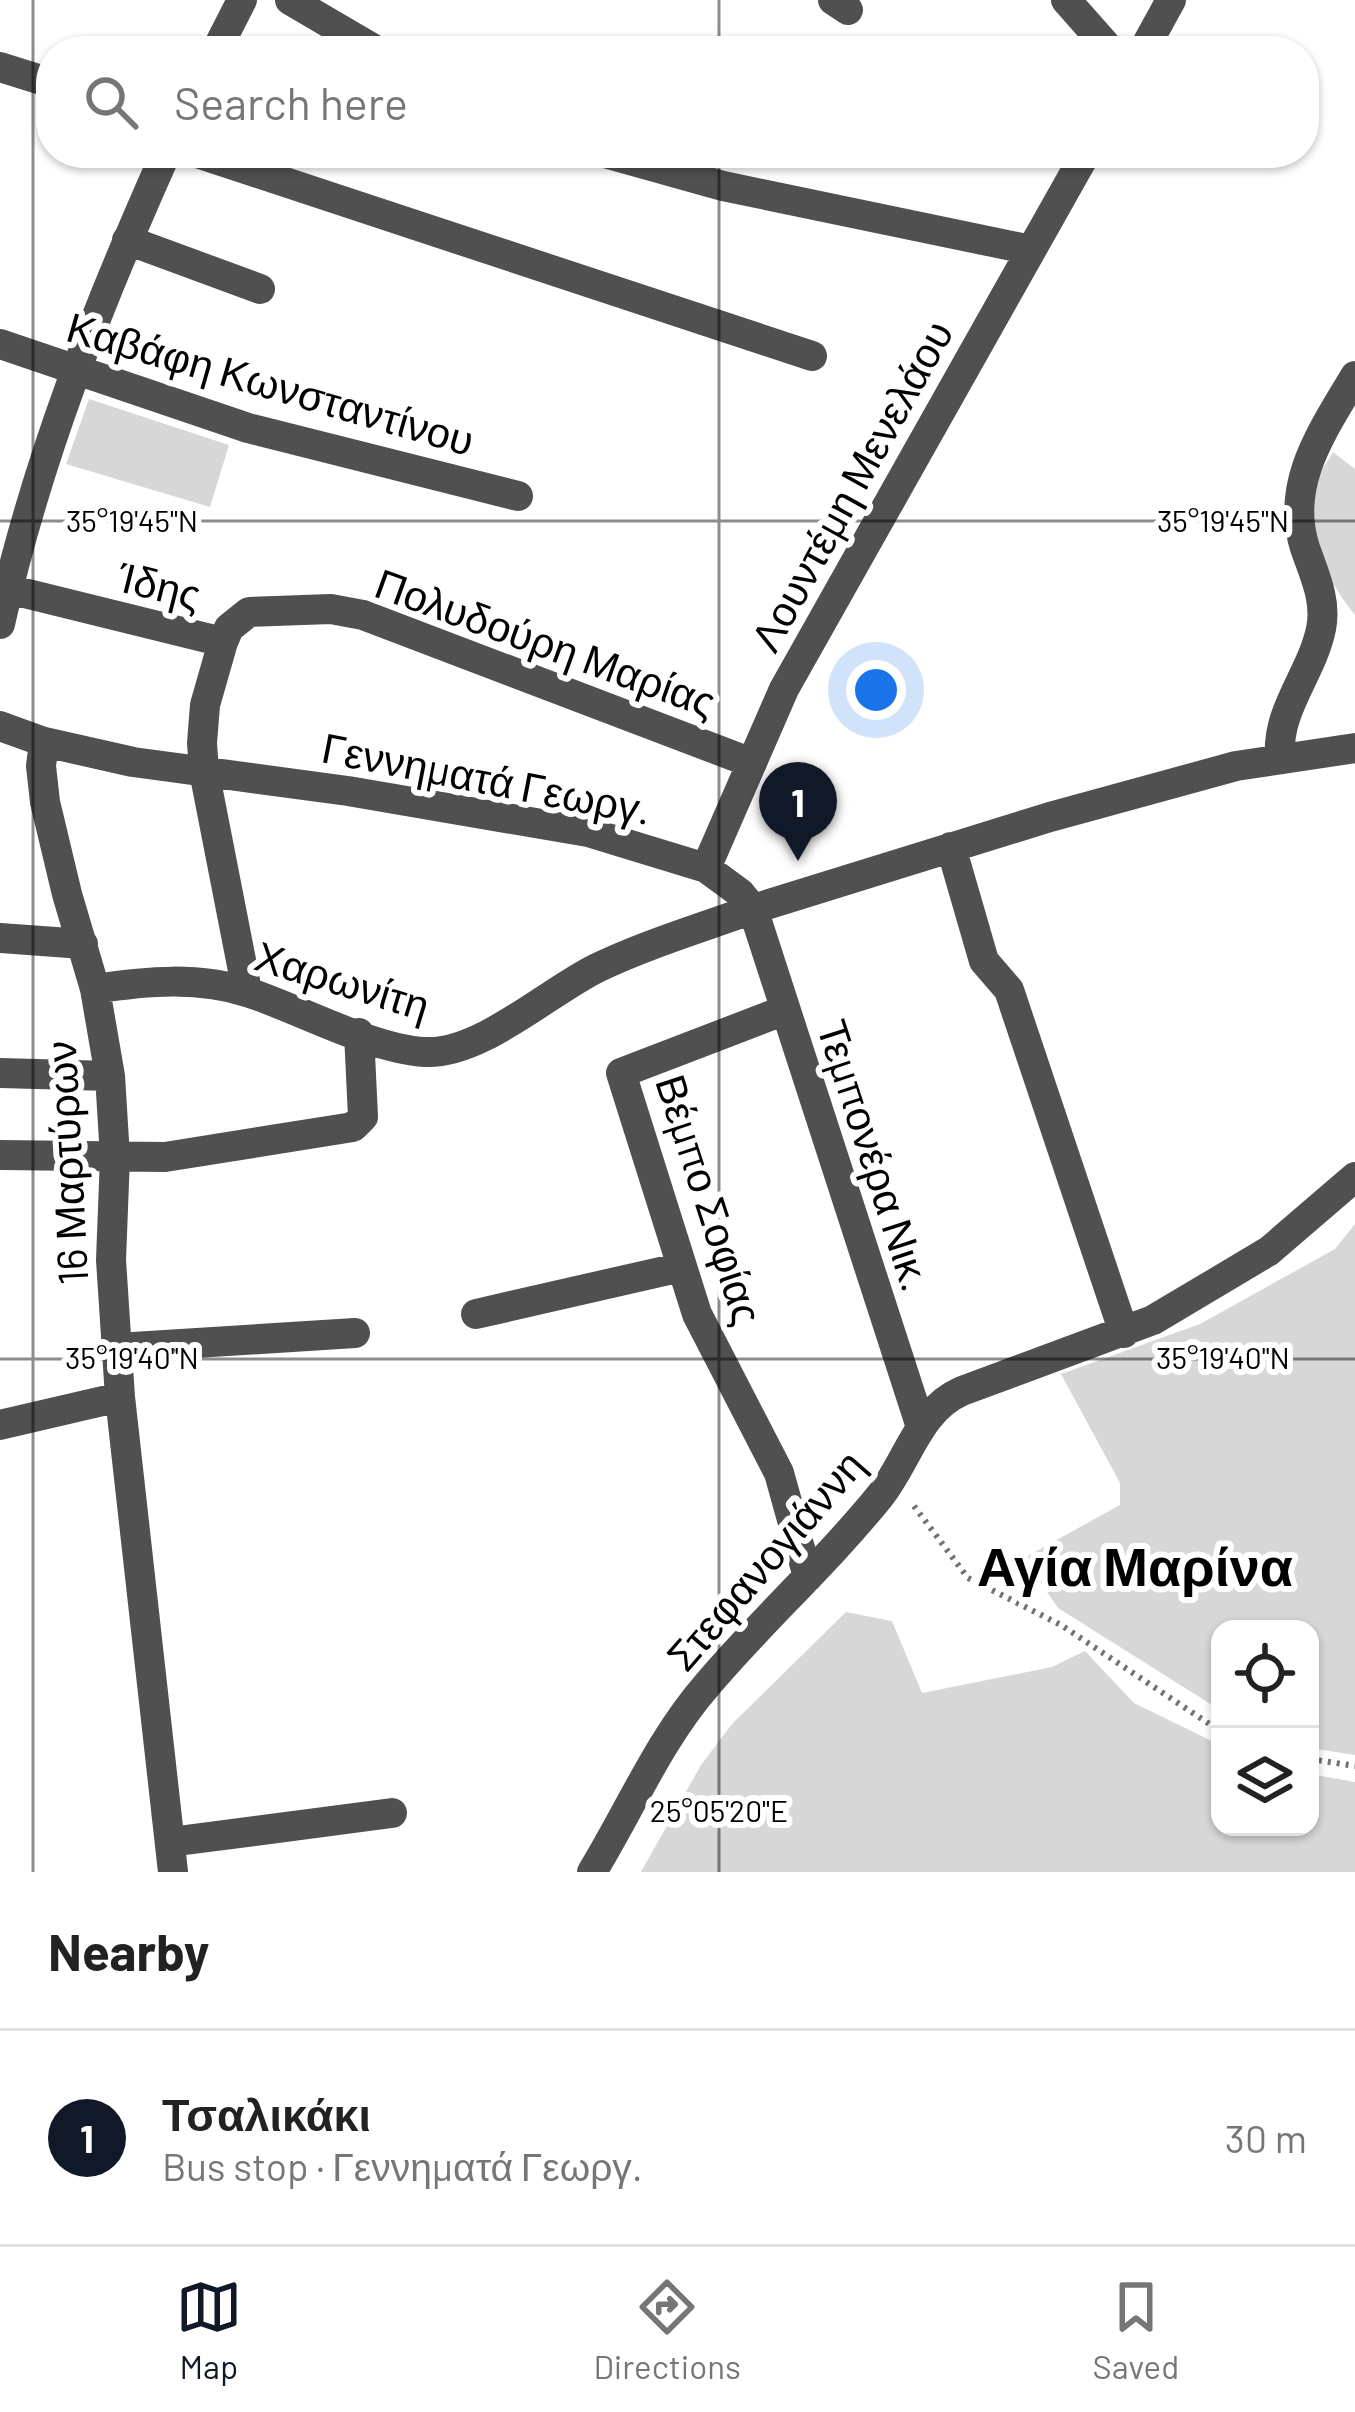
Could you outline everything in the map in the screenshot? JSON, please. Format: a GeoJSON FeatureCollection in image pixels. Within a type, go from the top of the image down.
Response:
{"type":"FeatureCollection","features":[{"type":"Feature","properties":{"kind":"street"},"geometry":{"type":"LineString","coordinates":[[224,36],[242,0]]}},
{"type":"Feature","properties":{"kind":"street"},"geometry":{"type":"LineString","coordinates":[[290,0],[351,36]]}},
{"type":"Feature","properties":{"kind":"street"},"geometry":{"type":"LineString","coordinates":[[1066,0],[1098,36]]}},
{"type":"Feature","properties":{"kind":"street"},"geometry":{"type":"LineString","coordinates":[[1151,36],[1171,0]]}},
{"type":"Feature","properties":{"kind":"street"},"geometry":{"type":"LineString","coordinates":[[0,67],[36,78]]}},
{"type":"Feature","properties":{"kind":"street"},"geometry":{"type":"LineString","coordinates":[[0,624],[8,589],[13,508],[77,370],[159,168]]}},
{"type":"Feature","properties":{"kind":"street"},"geometry":{"type":"LineString","coordinates":[[242,168],[812,356]]}},
{"type":"Feature","properties":{"kind":"street"},"geometry":{"type":"LineString","coordinates":[[659,168],[723,186],[1031,250]]}},
{"type":"Feature","properties":{"kind":"street","name":"Λουντέμη Μενελάου"},"geometry":{"type":"LineString","coordinates":[[706,868],[784,689],[1077,168]]}},
{"type":"Feature","properties":{"kind":"street"},"geometry":{"type":"LineString","coordinates":[[128,240],[260,289]]}},
{"type":"Feature","properties":{"kind":"street","name":"Καβάφη Κωνσταντίνου"},"geometry":{"type":"LineString","coordinates":[[0,344],[248,428],[518,496]]}},
{"type":"Feature","properties":{"kind":"street"},"geometry":{"type":"LineString","coordinates":[[1280,759],[1280,727],[1323,622],[1320,592],[1300,529],[1301,483],[1313,449],[1355,376]]}},
{"type":"Feature","properties":{"kind":"street","name":"Ίδης"},"geometry":{"type":"LineString","coordinates":[[8,589],[231,630]]}},
{"type":"Feature","properties":{"kind":"street","name":"Πολυδούρη Μαρίας"},"geometry":{"type":"LineString","coordinates":[[231,630],[249,611],[331,608],[363,614],[752,763]]}},
{"type":"Feature","properties":{"kind":"street"},"geometry":{"type":"LineString","coordinates":[[231,630],[202,727],[204,771],[247,992]]}},
{"type":"Feature","properties":{"kind":"street","name":"Γεννηματά Γεωργ."},"geometry":{"type":"LineString","coordinates":[[0,726],[44,742],[133,762],[557,825],[706,868],[740,892],[752,909]]}},
{"type":"Feature","properties":{"kind":"street","name":"16 Μαρτύρων"},"geometry":{"type":"LineString","coordinates":[[44,742],[45,802],[95,989],[110,1076],[116,1348],[171,1857]]}},
{"type":"Feature","properties":{"kind":"street"},"geometry":{"type":"LineString","coordinates":[[752,909],[1236,766],[1355,748]]}},
{"type":"Feature","properties":{"kind":"street"},"geometry":{"type":"LineString","coordinates":[[951,847],[984,961],[1009,990],[1124,1333]]}},
{"type":"Feature","properties":{"kind":"street","name":"Χαρωνίτη"},"geometry":{"type":"LineString","coordinates":[[95,989],[171,981],[247,992],[402,1048],[440,1051],[481,1036],[596,968],[752,909]]}},
{"type":"Feature","properties":{"kind":"street","name":"Τεμπονέρα Νικ."},"geometry":{"type":"LineString","coordinates":[[752,909],[921,1427]]}},
{"type":"Feature","properties":{"kind":"street"},"geometry":{"type":"LineString","coordinates":[[0,938],[83,944]]}},
{"type":"Feature","properties":{"kind":"street","name":"Βέμπο Σοφίας"},"geometry":{"type":"LineString","coordinates":[[785,1010],[621,1073],[697,1314],[779,1473],[808,1577]]}},
{"type":"Feature","properties":{"kind":"street"},"geometry":{"type":"LineString","coordinates":[[0,1155],[199,1154],[359,1124],[363,1117],[359,1033]]}},
{"type":"Feature","properties":{"kind":"street"},"geometry":{"type":"LineString","coordinates":[[0,1073],[110,1076]]}},
{"type":"Feature","properties":{"kind":"street","name":"Στεφανογιάννη"},"geometry":{"type":"LineString","coordinates":[[592,1872],[692,1704],[893,1479],[921,1427],[941,1402],[962,1390],[1124,1333],[1214,1286],[1269,1251],[1355,1177]]}},
{"type":"Feature","properties":{"kind":"street"},"geometry":{"type":"LineString","coordinates":[[476,1314],[682,1267]]}},
{"type":"Feature","properties":{"kind":"street"},"geometry":{"type":"LineString","coordinates":[[116,1348],[355,1333]]}},
{"type":"Feature","properties":{"kind":"street"},"geometry":{"type":"LineString","coordinates":[[0,1425],[120,1397]]}},
{"type":"Feature","properties":{"kind":"street"},"geometry":{"type":"LineString","coordinates":[[171,1857],[392,1814]]}},
{"type":"Feature","properties":{"kind":"path"},"geometry":{"type":"LineString","coordinates":[[893,1479],[968,1578],[1061,1625],[1216,1728]]}},
{"type":"Feature","properties":{"kind":"path"},"geometry":{"type":"LineString","coordinates":[[1319,1761],[1355,1766]]}},
{"type":"Feature","properties":{"kind":"shaded area"},"geometry":{"type":"Polygon","coordinates":[[[89,399],[229,445],[210,507],[66,464],[89,399]]]}},
{"type":"Feature","properties":{"kind":"shaded area"},"geometry":{"type":"Polygon","coordinates":[[[1333,452],[1355,469],[1355,615],[1327,572],[1313,522],[1314,487],[1333,452]]]}},
{"type":"Feature","properties":{"kind":"shaded area"},"geometry":{"type":"Polygon","coordinates":[[[1355,1224],[1355,1755],[1319,1749],[1319,1620],[1211,1620],[1211,1704],[1058,1608],[1024,1558],[1120,1505],[1120,1483],[1061,1374],[1200,1324],[1335,1249],[1355,1224]]]}},
{"type":"Feature","properties":{"kind":"shaded area"},"geometry":{"type":"Polygon","coordinates":[[[846,1612],[892,1621],[922,1693],[1052,1667],[1085,1651],[1134,1703],[1211,1741],[1211,1836],[1319,1836],[1319,1776],[1355,1782],[1355,1872],[641,1872],[701,1765],[732,1724],[846,1612]]]}},
{"type":"Feature","properties":{"kind":"place","name":"Τσαλικάκι"},"geometry":{"type":"Point","coordinates":[798,861]}},
{"type":"Feature","properties":{"kind":"district","name":"Αγία Μαρίνα"},"geometry":{"type":"Point","coordinates":[1135,1564]}}]}
